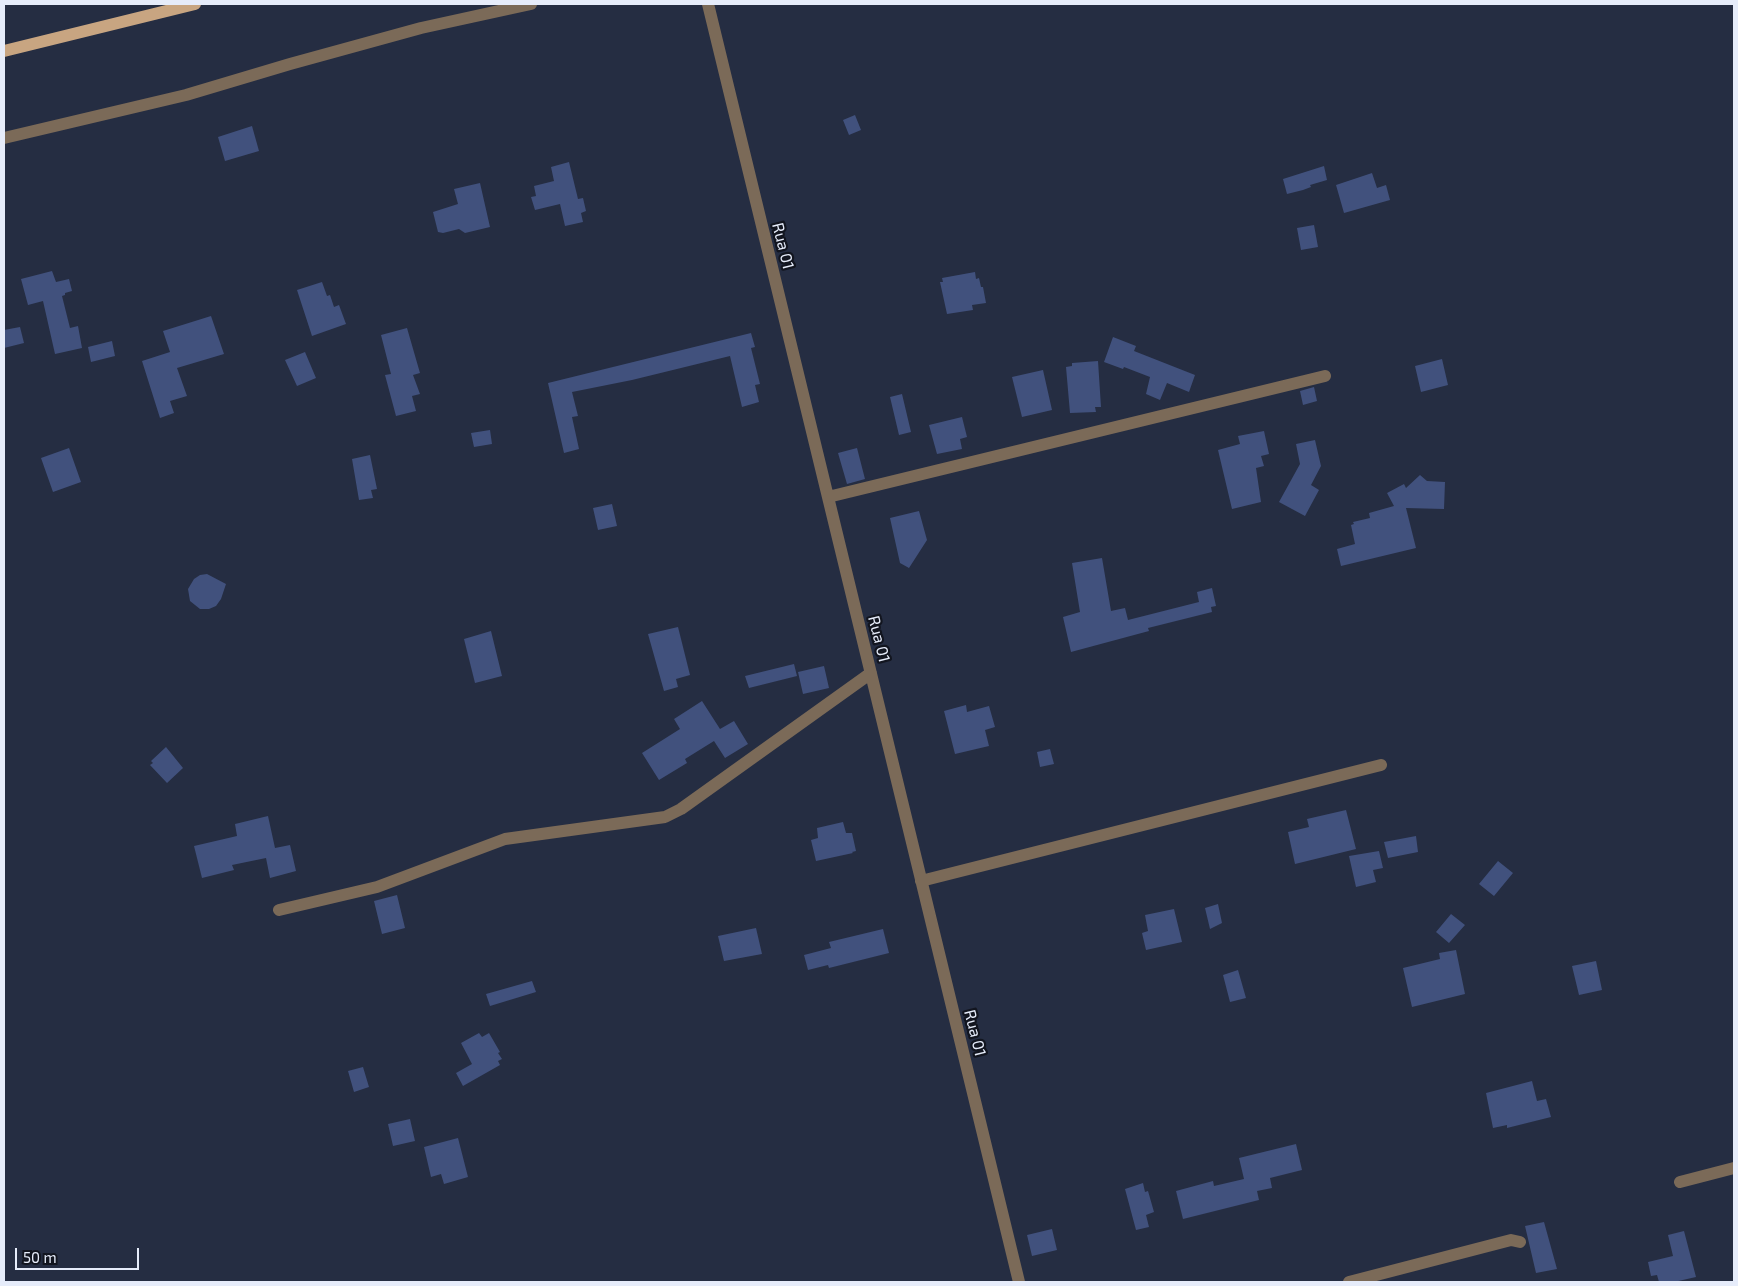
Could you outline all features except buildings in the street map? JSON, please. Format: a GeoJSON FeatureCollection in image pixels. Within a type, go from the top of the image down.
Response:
{"type":"FeatureCollection","features":[{"type":"Feature","properties":{"kind":"main road"},"geometry":{"type":"LineString","coordinates":[[4,51],[195,4]]}},
{"type":"Feature","properties":{"kind":"street"},"geometry":{"type":"LineString","coordinates":[[4,138],[186,95],[421,28],[531,4]]}},
{"type":"Feature","properties":{"kind":"street","name":"Rua 01"},"geometry":{"type":"LineString","coordinates":[[708,4],[1019,1282]]}},
{"type":"Feature","properties":{"kind":"street"},"geometry":{"type":"LineString","coordinates":[[828,497],[1325,376]]}},
{"type":"Feature","properties":{"kind":"street"},"geometry":{"type":"LineString","coordinates":[[279,910],[377,887],[505,839],[665,817],[681,809],[871,674]]}},
{"type":"Feature","properties":{"kind":"street"},"geometry":{"type":"LineString","coordinates":[[921,881],[1380,765]]}},
{"type":"Feature","properties":{"kind":"street"},"geometry":{"type":"LineString","coordinates":[[1680,1182],[1734,1168]]}},
{"type":"Feature","properties":{"kind":"street"},"geometry":{"type":"LineString","coordinates":[[1349,1282],[1511,1240],[1520,1242]]}}]}
